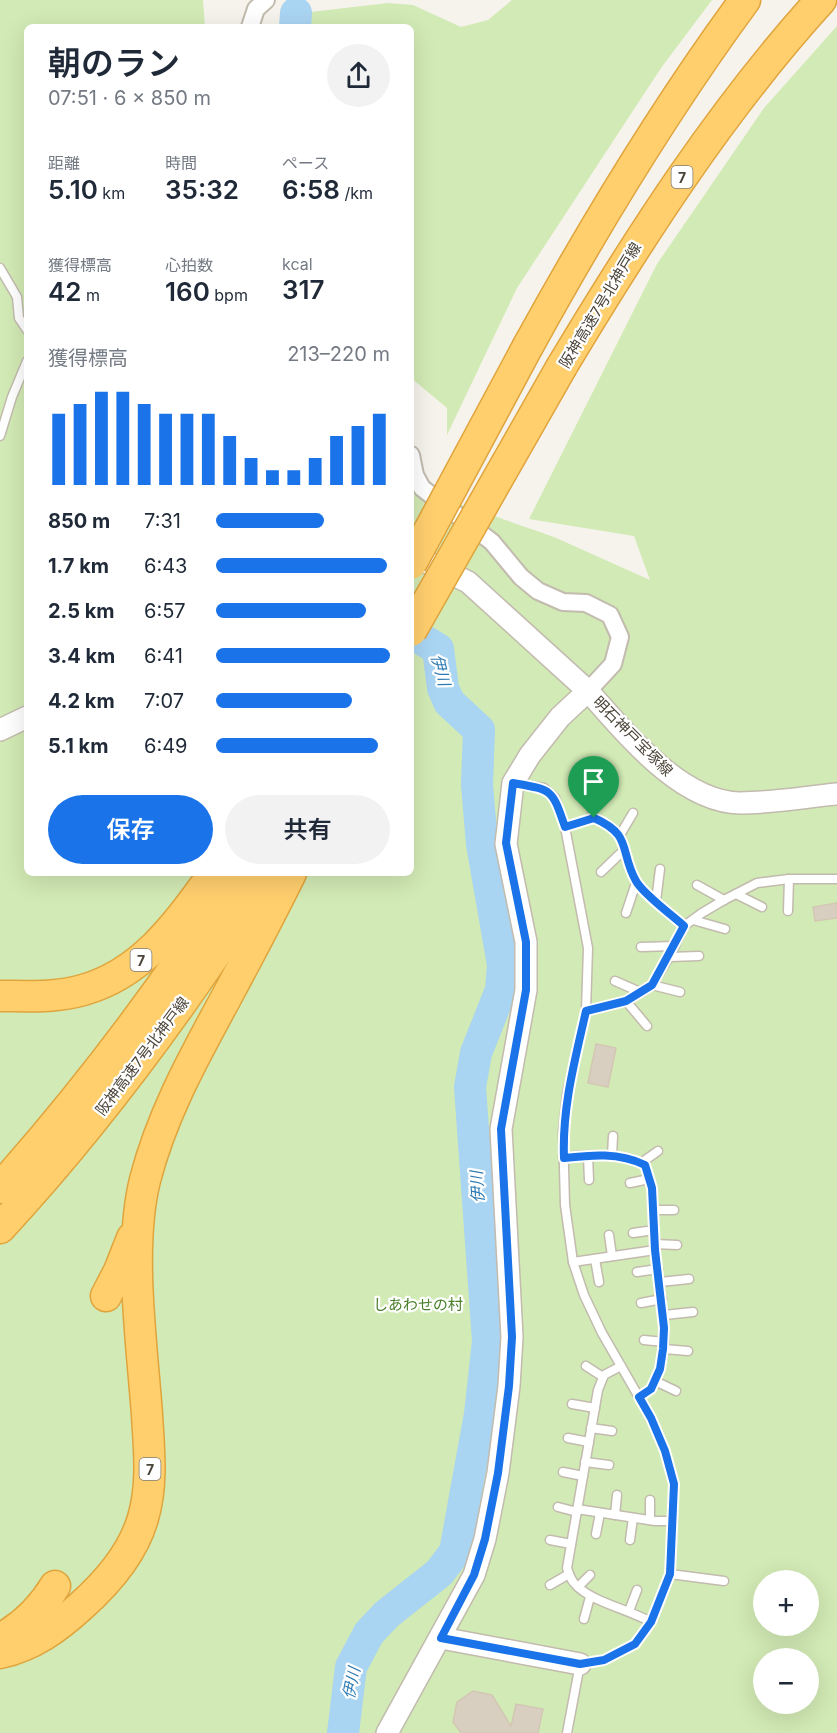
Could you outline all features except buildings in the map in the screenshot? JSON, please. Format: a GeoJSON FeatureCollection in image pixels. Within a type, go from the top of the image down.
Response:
{"type":"FeatureCollection","features":[{"type":"Feature","properties":{"kind":"highway"},"geometry":{"type":"LineString","coordinates":[[414,558],[570,270],[626,176],[688,81],[746,0]]}},
{"type":"Feature","properties":{"kind":"highway","name":"阪神高速7号北神戸線"},"geometry":{"type":"LineString","coordinates":[[414,626],[562,366],[666,199],[759,75],[821,0]]}},
{"type":"Feature","properties":{"kind":"highway","name":"7"},"geometry":{"type":"LineString","coordinates":[[0,996],[35,996],[82,991],[112,979],[140,960],[167,935],[212,876]]}},
{"type":"Feature","properties":{"kind":"highway","name":"阪神高速7号北神戸線"},"geometry":{"type":"LineString","coordinates":[[0,1188],[108,1059],[175,967],[236,876]]}},
{"type":"Feature","properties":{"kind":"highway","name":"阪神高速7号北神戸線"},"geometry":{"type":"LineString","coordinates":[[0,1228],[89,1125],[134,1068],[197,982],[267,876]]}},
{"type":"Feature","properties":{"kind":"highway","name":"7"},"geometry":{"type":"LineString","coordinates":[[0,1653],[22,1647],[43,1636],[64,1622],[90,1598],[119,1565],[133,1543],[143,1520],[150,1471],[138,1274],[139,1215],[150,1164],[174,1097],[289,876]]}},
{"type":"Feature","properties":{"kind":"highway"},"geometry":{"type":"LineString","coordinates":[[0,1005],[35,996]]}},
{"type":"Feature","properties":{"kind":"highway"},"geometry":{"type":"LineString","coordinates":[[106,1296],[123,1262],[139,1215]]}},
{"type":"Feature","properties":{"kind":"highway"},"geometry":{"type":"LineString","coordinates":[[0,1639],[32,1617],[55,1586]]}},
{"type":"Feature","properties":{"kind":"street"},"geometry":{"type":"LineString","coordinates":[[251,24],[256,9],[266,0]]}},
{"type":"Feature","properties":{"kind":"street"},"geometry":{"type":"LineString","coordinates":[[414,467],[422,488],[492,542],[520,577],[538,591],[563,602],[586,603],[610,615],[620,637],[613,664],[588,692],[468,582],[431,564],[414,559]]}},
{"type":"Feature","properties":{"kind":"street","name":"明石神戸宝塚線"},"geometry":{"type":"LineString","coordinates":[[387,1733],[474,1575],[485,1539],[498,1473],[509,1386],[512,1337],[501,1129],[526,990],[526,942],[506,843],[513,783],[530,755],[560,717],[588,692],[625,733],[679,782],[710,798],[739,803],[837,794]]}},
{"type":"Feature","properties":{"kind":"street"},"geometry":{"type":"LineString","coordinates":[[0,730],[24,718]]}},
{"type":"Feature","properties":{"kind":"street"},"geometry":{"type":"LineString","coordinates":[[441,1638],[580,1664]]}},
{"type":"Feature","properties":{"kind":"lane"},"geometry":{"type":"LineString","coordinates":[[0,268],[16,297],[19,318],[24,326]]}},
{"type":"Feature","properties":{"kind":"lane"},"geometry":{"type":"LineString","coordinates":[[0,436],[24,368]]}},
{"type":"Feature","properties":{"kind":"lane"},"geometry":{"type":"LineString","coordinates":[[513,783],[544,788],[555,798],[565,827],[588,948],[586,1011],[567,1094],[563,1131],[565,1205],[573,1262],[602,1333],[651,1418],[665,1451],[674,1484],[670,1574],[651,1622],[635,1644],[604,1660],[580,1664],[567,1733]]}},
{"type":"Feature","properties":{"kind":"lane"},"geometry":{"type":"LineString","coordinates":[[587,790],[594,818]]}},
{"type":"Feature","properties":{"kind":"lane"},"geometry":{"type":"LineString","coordinates":[[620,835],[633,813]]}},
{"type":"Feature","properties":{"kind":"lane"},"geometry":{"type":"LineString","coordinates":[[565,827],[594,818],[607,824],[620,835],[636,883],[684,926]]}},
{"type":"Feature","properties":{"kind":"lane"},"geometry":{"type":"LineString","coordinates":[[601,872],[624,850]]}},
{"type":"Feature","properties":{"kind":"lane"},"geometry":{"type":"LineString","coordinates":[[656,901],[660,869]]}},
{"type":"Feature","properties":{"kind":"lane"},"geometry":{"type":"LineString","coordinates":[[586,1011],[626,1001],[652,985],[684,926],[724,900],[757,883],[789,879],[837,879]]}},
{"type":"Feature","properties":{"kind":"lane"},"geometry":{"type":"LineString","coordinates":[[788,911],[789,879]]}},
{"type":"Feature","properties":{"kind":"lane"},"geometry":{"type":"LineString","coordinates":[[626,913],[636,883]]}},
{"type":"Feature","properties":{"kind":"lane"},"geometry":{"type":"LineString","coordinates":[[697,885],[724,900]]}},
{"type":"Feature","properties":{"kind":"lane"},"geometry":{"type":"LineString","coordinates":[[736,894],[762,907]]}},
{"type":"Feature","properties":{"kind":"lane"},"geometry":{"type":"LineString","coordinates":[[693,920],[725,928]]}},
{"type":"Feature","properties":{"kind":"lane"},"geometry":{"type":"LineString","coordinates":[[641,947],[675,946]]}},
{"type":"Feature","properties":{"kind":"lane"},"geometry":{"type":"LineString","coordinates":[[669,957],[699,956]]}},
{"type":"Feature","properties":{"kind":"lane"},"geometry":{"type":"LineString","coordinates":[[615,981],[640,992]]}},
{"type":"Feature","properties":{"kind":"lane"},"geometry":{"type":"LineString","coordinates":[[652,985],[680,992]]}},
{"type":"Feature","properties":{"kind":"lane"},"geometry":{"type":"LineString","coordinates":[[626,1001],[646,1026]]}},
{"type":"Feature","properties":{"kind":"lane"},"geometry":{"type":"LineString","coordinates":[[612,1156],[613,1136]]}},
{"type":"Feature","properties":{"kind":"lane"},"geometry":{"type":"LineString","coordinates":[[641,1163],[658,1151]]}},
{"type":"Feature","properties":{"kind":"lane"},"geometry":{"type":"LineString","coordinates":[[564,1158],[588,1156],[629,1158],[645,1165],[650,1179],[662,1299],[664,1346],[660,1369],[655,1381],[651,1389],[639,1397]]}},
{"type":"Feature","properties":{"kind":"lane"},"geometry":{"type":"LineString","coordinates":[[588,1156],[589,1180]]}},
{"type":"Feature","properties":{"kind":"lane"},"geometry":{"type":"LineString","coordinates":[[630,1183],[650,1179]]}},
{"type":"Feature","properties":{"kind":"lane"},"geometry":{"type":"LineString","coordinates":[[653,1210],[674,1210]]}},
{"type":"Feature","properties":{"kind":"lane"},"geometry":{"type":"LineString","coordinates":[[633,1233],[654,1230]]}},
{"type":"Feature","properties":{"kind":"lane"},"geometry":{"type":"LineString","coordinates":[[609,1235],[612,1256]]}},
{"type":"Feature","properties":{"kind":"lane"},"geometry":{"type":"LineString","coordinates":[[573,1262],[677,1245]]}},
{"type":"Feature","properties":{"kind":"lane"},"geometry":{"type":"LineString","coordinates":[[595,1259],[599,1282]]}},
{"type":"Feature","properties":{"kind":"lane"},"geometry":{"type":"LineString","coordinates":[[637,1272],[658,1269]]}},
{"type":"Feature","properties":{"kind":"lane"},"geometry":{"type":"LineString","coordinates":[[660,1282],[689,1279]]}},
{"type":"Feature","properties":{"kind":"lane"},"geometry":{"type":"LineString","coordinates":[[641,1303],[662,1299]]}},
{"type":"Feature","properties":{"kind":"lane"},"geometry":{"type":"LineString","coordinates":[[663,1315],[693,1312]]}},
{"type":"Feature","properties":{"kind":"lane"},"geometry":{"type":"LineString","coordinates":[[644,1340],[688,1351]]}},
{"type":"Feature","properties":{"kind":"lane"},"geometry":{"type":"LineString","coordinates":[[586,1366],[603,1377]]}},
{"type":"Feature","properties":{"kind":"lane"},"geometry":{"type":"LineString","coordinates":[[621,1366],[603,1377],[591,1428],[567,1568],[574,1584],[590,1597],[629,1611],[651,1622]]}},
{"type":"Feature","properties":{"kind":"lane"},"geometry":{"type":"LineString","coordinates":[[655,1381],[676,1390]]}},
{"type":"Feature","properties":{"kind":"lane"},"geometry":{"type":"LineString","coordinates":[[572,1404],[595,1408]]}},
{"type":"Feature","properties":{"kind":"lane"},"geometry":{"type":"LineString","coordinates":[[591,1428],[612,1431]]}},
{"type":"Feature","properties":{"kind":"lane"},"geometry":{"type":"LineString","coordinates":[[568,1438],[589,1442]]}},
{"type":"Feature","properties":{"kind":"lane"},"geometry":{"type":"LineString","coordinates":[[585,1462],[609,1465]]}},
{"type":"Feature","properties":{"kind":"lane"},"geometry":{"type":"LineString","coordinates":[[563,1472],[583,1476]]}},
{"type":"Feature","properties":{"kind":"lane"},"geometry":{"type":"LineString","coordinates":[[615,1515],[617,1495]]}},
{"type":"Feature","properties":{"kind":"lane"},"geometry":{"type":"LineString","coordinates":[[650,1500],[650,1520]]}},
{"type":"Feature","properties":{"kind":"lane"},"geometry":{"type":"LineString","coordinates":[[558,1507],[633,1518],[673,1521]]}},
{"type":"Feature","properties":{"kind":"lane"},"geometry":{"type":"LineString","coordinates":[[596,1534],[600,1513]]}},
{"type":"Feature","properties":{"kind":"lane"},"geometry":{"type":"LineString","coordinates":[[630,1540],[633,1518]]}},
{"type":"Feature","properties":{"kind":"lane"},"geometry":{"type":"LineString","coordinates":[[550,1540],[571,1544]]}},
{"type":"Feature","properties":{"kind":"lane"},"geometry":{"type":"LineString","coordinates":[[550,1584],[569,1574]]}},
{"type":"Feature","properties":{"kind":"lane"},"geometry":{"type":"LineString","coordinates":[[670,1574],[724,1581]]}},
{"type":"Feature","properties":{"kind":"lane"},"geometry":{"type":"LineString","coordinates":[[578,1587],[590,1575]]}},
{"type":"Feature","properties":{"kind":"lane"},"geometry":{"type":"LineString","coordinates":[[629,1611],[638,1590]]}},
{"type":"Feature","properties":{"kind":"lane"},"geometry":{"type":"LineString","coordinates":[[584,1619],[590,1597]]}},
{"type":"Feature","properties":{"kind":"green space","name":"しあわせの村"},"geometry":{"type":"Polygon","coordinates":[[[0,0],[203,0],[205,24],[24,24],[24,876],[414,876],[414,488],[554,537],[650,580],[634,536],[529,519],[657,264],[764,108],[837,26],[837,1733],[0,1733],[0,0]]]}},
{"type":"Feature","properties":{"kind":"green space"},"geometry":{"type":"Polygon","coordinates":[[[512,0],[712,0],[661,68],[517,288],[447,435],[447,408],[414,380],[414,24],[298,24],[302,13],[388,3],[413,5],[461,27],[488,20],[512,0]]]}},
{"type":"Feature","properties":{"kind":"waterway","name":"伊川"},"geometry":{"type":"LineString","coordinates":[[295,24],[296,13]]}},
{"type":"Feature","properties":{"kind":"waterway","name":"伊川"},"geometry":{"type":"LineString","coordinates":[[343,1733],[351,1667],[369,1633],[387,1614],[439,1573],[455,1552],[480,1414],[488,1341],[470,1087],[476,1053],[501,990],[503,965],[482,844],[477,785],[479,730],[449,702],[443,688],[438,649],[414,635]]}},
{"type":"Feature","properties":{"kind":"route"},"geometry":{"type":"LineString","coordinates":[[513,783],[544,788],[555,798],[565,827],[594,818],[607,824],[620,835],[636,883],[684,926],[652,985],[626,1001],[586,1011],[567,1094],[563,1131],[564,1158],[612,1156],[629,1158],[645,1165],[652,1188],[655,1250],[663,1304],[663,1349],[660,1369],[651,1389],[639,1397],[665,1451],[674,1484],[670,1574],[651,1622],[635,1644],[604,1660],[580,1664],[441,1638],[474,1575],[485,1539],[498,1473],[509,1386],[512,1337],[501,1129],[526,990],[526,942],[506,843],[513,783]]}}]}
